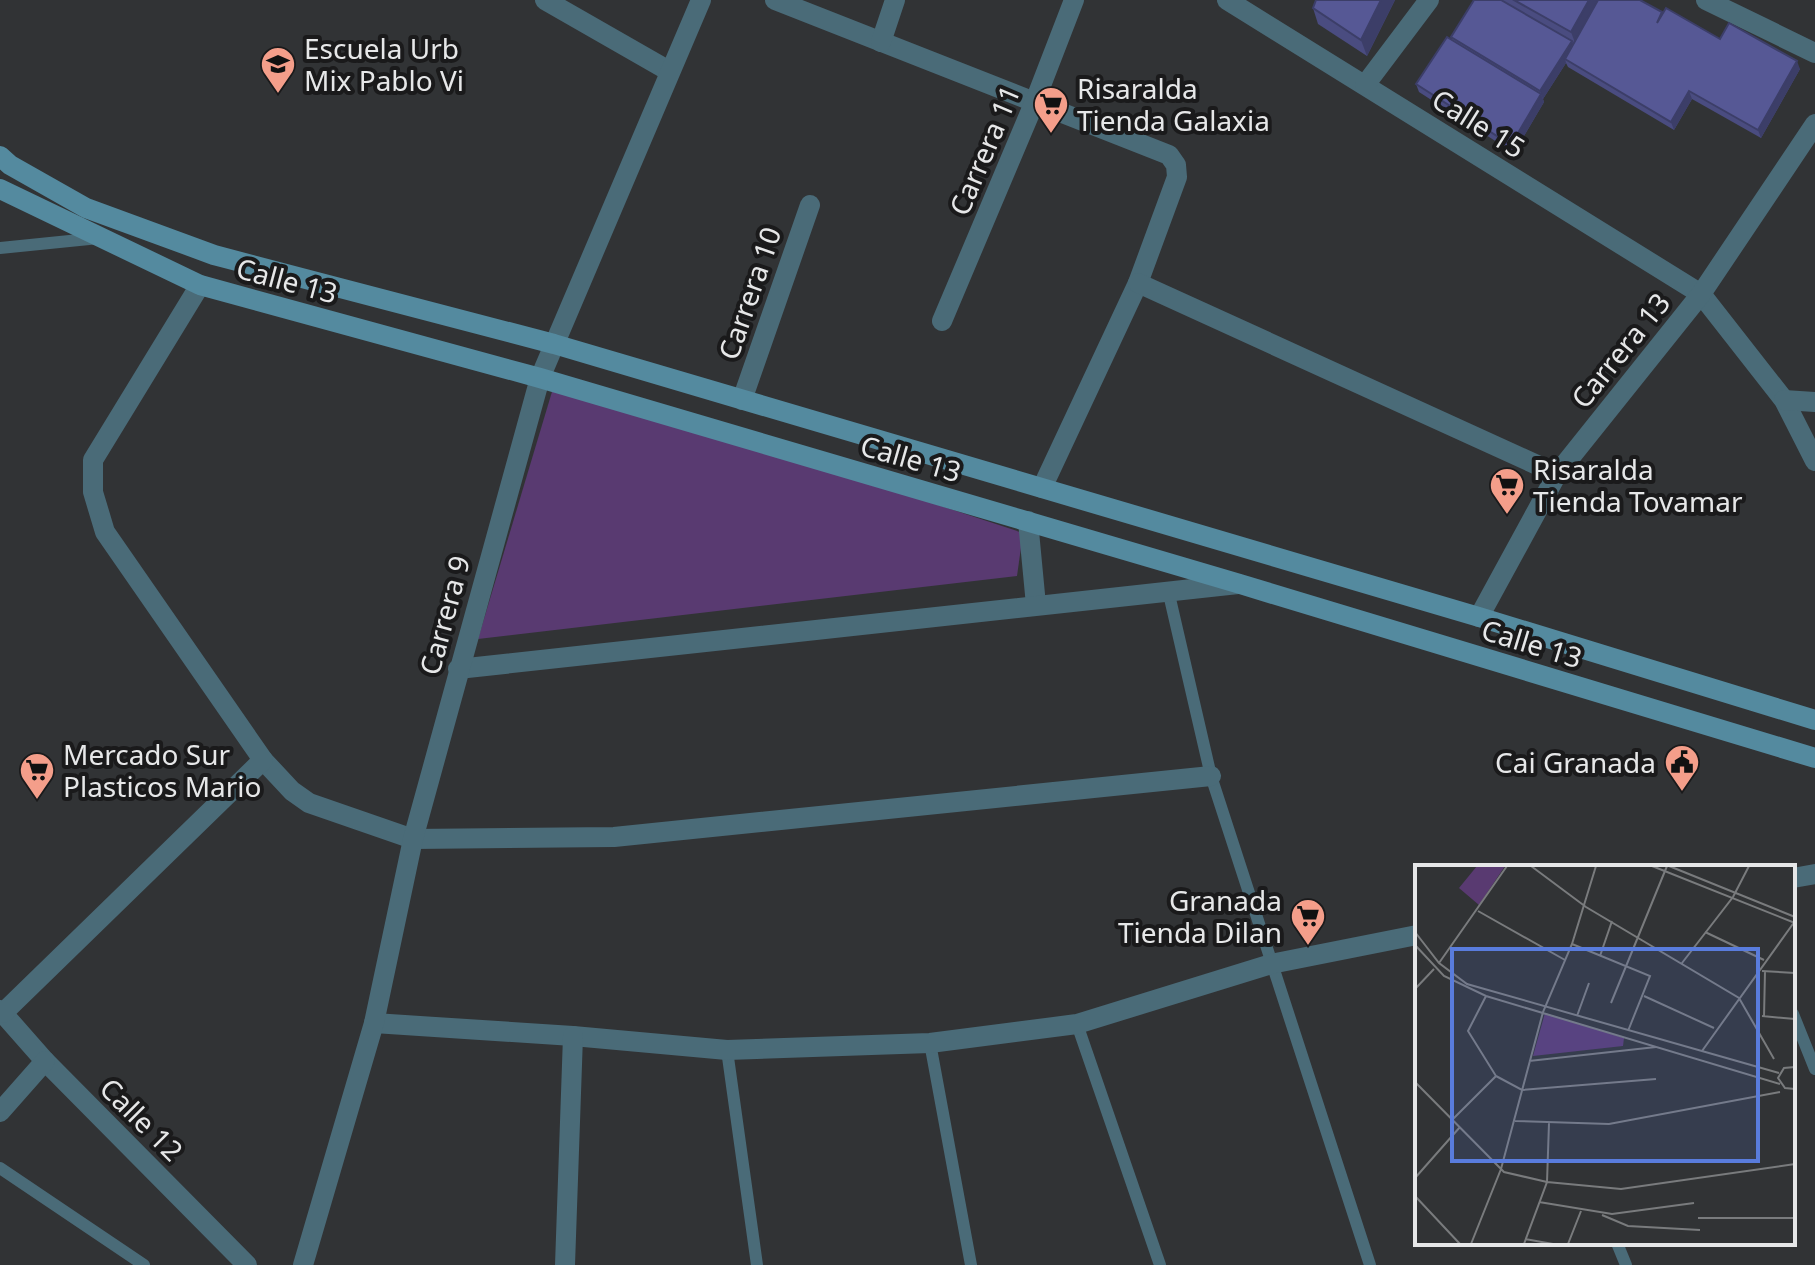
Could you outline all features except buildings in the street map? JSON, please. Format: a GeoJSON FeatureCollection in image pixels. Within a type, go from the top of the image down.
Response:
{"type":"FeatureCollection","features":[{"type":"Feature","properties":{"kind":"main road","name":"Calle 13"},"geometry":{"type":"LineString","coordinates":[[0,156],[10,165],[86,208],[214,255],[554,344],[1479,617],[1815,720]]}},
{"type":"Feature","properties":{"kind":"main road","name":"Calle 13"},"geometry":{"type":"LineString","coordinates":[[0,189],[200,285],[540,378],[1240,584],[1815,758]]}},
{"type":"Feature","properties":{"kind":"street"},"geometry":{"type":"LineString","coordinates":[[545,0],[669,71]]}},
{"type":"Feature","properties":{"kind":"street","name":"Carrera 9"},"geometry":{"type":"LineString","coordinates":[[303,1265],[374,1023],[413,839],[540,378],[701,0]]}},
{"type":"Feature","properties":{"kind":"street"},"geometry":{"type":"LineString","coordinates":[[775,0],[1169,155],[1176,165],[1177,177],[1138,283],[1042,488]]}},
{"type":"Feature","properties":{"kind":"street"},"geometry":{"type":"LineString","coordinates":[[881,42],[895,0]]}},
{"type":"Feature","properties":{"kind":"street","name":"Carrera 11"},"geometry":{"type":"LineString","coordinates":[[942,321],[1074,0]]}},
{"type":"Feature","properties":{"kind":"street","name":"Calle 15"},"geometry":{"type":"LineString","coordinates":[[1227,0],[1701,294]]}},
{"type":"Feature","properties":{"kind":"street"},"geometry":{"type":"LineString","coordinates":[[1365,85],[1429,0]]}},
{"type":"Feature","properties":{"kind":"street"},"geometry":{"type":"LineString","coordinates":[[1706,0],[1815,53]]}},
{"type":"Feature","properties":{"kind":"street","name":"Carrera 13"},"geometry":{"type":"LineString","coordinates":[[1479,617],[1557,474],[1701,294],[1813,129]]}},
{"type":"Feature","properties":{"kind":"street","name":"Carrera 10"},"geometry":{"type":"LineString","coordinates":[[742,400],[810,205]]}},
{"type":"Feature","properties":{"kind":"street"},"geometry":{"type":"LineString","coordinates":[[1138,283],[1557,474]]}},
{"type":"Feature","properties":{"kind":"street"},"geometry":{"type":"LineString","coordinates":[[200,285],[93,460],[93,492],[105,532],[263,760],[292,791],[309,803],[413,839],[614,837],[1211,776]]}},
{"type":"Feature","properties":{"kind":"street"},"geometry":{"type":"LineString","coordinates":[[1701,294],[1784,400],[1815,461]]}},
{"type":"Feature","properties":{"kind":"street"},"geometry":{"type":"LineString","coordinates":[[1784,400],[1815,402]]}},
{"type":"Feature","properties":{"kind":"street"},"geometry":{"type":"LineString","coordinates":[[1028,521],[1036,605]]}},
{"type":"Feature","properties":{"kind":"street"},"geometry":{"type":"LineString","coordinates":[[458,669],[1240,584]]}},
{"type":"Feature","properties":{"kind":"street"},"geometry":{"type":"LineString","coordinates":[[1,1011],[263,760]]}},
{"type":"Feature","properties":{"kind":"street"},"geometry":{"type":"LineString","coordinates":[[1795,878],[1815,874]]}},
{"type":"Feature","properties":{"kind":"street"},"geometry":{"type":"LineString","coordinates":[[374,1023],[727,1050],[930,1043],[1077,1024],[1271,964],[1415,935]]}},
{"type":"Feature","properties":{"kind":"street","name":"Calle 12"},"geometry":{"type":"LineString","coordinates":[[1,1011],[45,1061],[247,1265]]}},
{"type":"Feature","properties":{"kind":"street"},"geometry":{"type":"LineString","coordinates":[[565,1265],[573,1036]]}},
{"type":"Feature","properties":{"kind":"street"},"geometry":{"type":"LineString","coordinates":[[0,1112],[45,1061]]}},
{"type":"Feature","properties":{"kind":"lane"},"geometry":{"type":"LineString","coordinates":[[0,248],[99,238]]}},
{"type":"Feature","properties":{"kind":"lane"},"geometry":{"type":"LineString","coordinates":[[1168,590],[1211,776],[1370,1265]]}},
{"type":"Feature","properties":{"kind":"lane"},"geometry":{"type":"LineString","coordinates":[[1795,1019],[1815,1069]]}},
{"type":"Feature","properties":{"kind":"lane"},"geometry":{"type":"LineString","coordinates":[[1077,1024],[1160,1265]]}},
{"type":"Feature","properties":{"kind":"lane"},"geometry":{"type":"LineString","coordinates":[[930,1043],[971,1265]]}},
{"type":"Feature","properties":{"kind":"lane"},"geometry":{"type":"LineString","coordinates":[[727,1050],[757,1265]]}},
{"type":"Feature","properties":{"kind":"lane"},"geometry":{"type":"LineString","coordinates":[[0,1168],[144,1265]]}},
{"type":"Feature","properties":{"kind":"lane"},"geometry":{"type":"LineString","coordinates":[[1618,1245],[1626,1265]]}},
{"type":"Feature","properties":{"kind":"shaded area"},"geometry":{"type":"Polygon","coordinates":[[[554,385],[708,429],[1023,533],[1017,576],[478,639],[554,385]]]}},
{"type":"Feature","properties":{"kind":"place","name":"Escuela Urb Mix Pablo Vi"},"geometry":{"type":"Point","coordinates":[278,95]}},
{"type":"Feature","properties":{"kind":"place","name":"Risaralda Tienda Galaxia"},"geometry":{"type":"Point","coordinates":[1051,135]}},
{"type":"Feature","properties":{"kind":"place","name":"Risaralda Tienda Tovamar"},"geometry":{"type":"Point","coordinates":[1507,516]}},
{"type":"Feature","properties":{"kind":"place","name":"Cai Granada"},"geometry":{"type":"Point","coordinates":[1682,793]}},
{"type":"Feature","properties":{"kind":"place","name":"Mercado Sur Plasticos Mario"},"geometry":{"type":"Point","coordinates":[37,801]}},
{"type":"Feature","properties":{"kind":"place","name":"Granada Tienda Dilan"},"geometry":{"type":"Point","coordinates":[1308,947]}}]}
